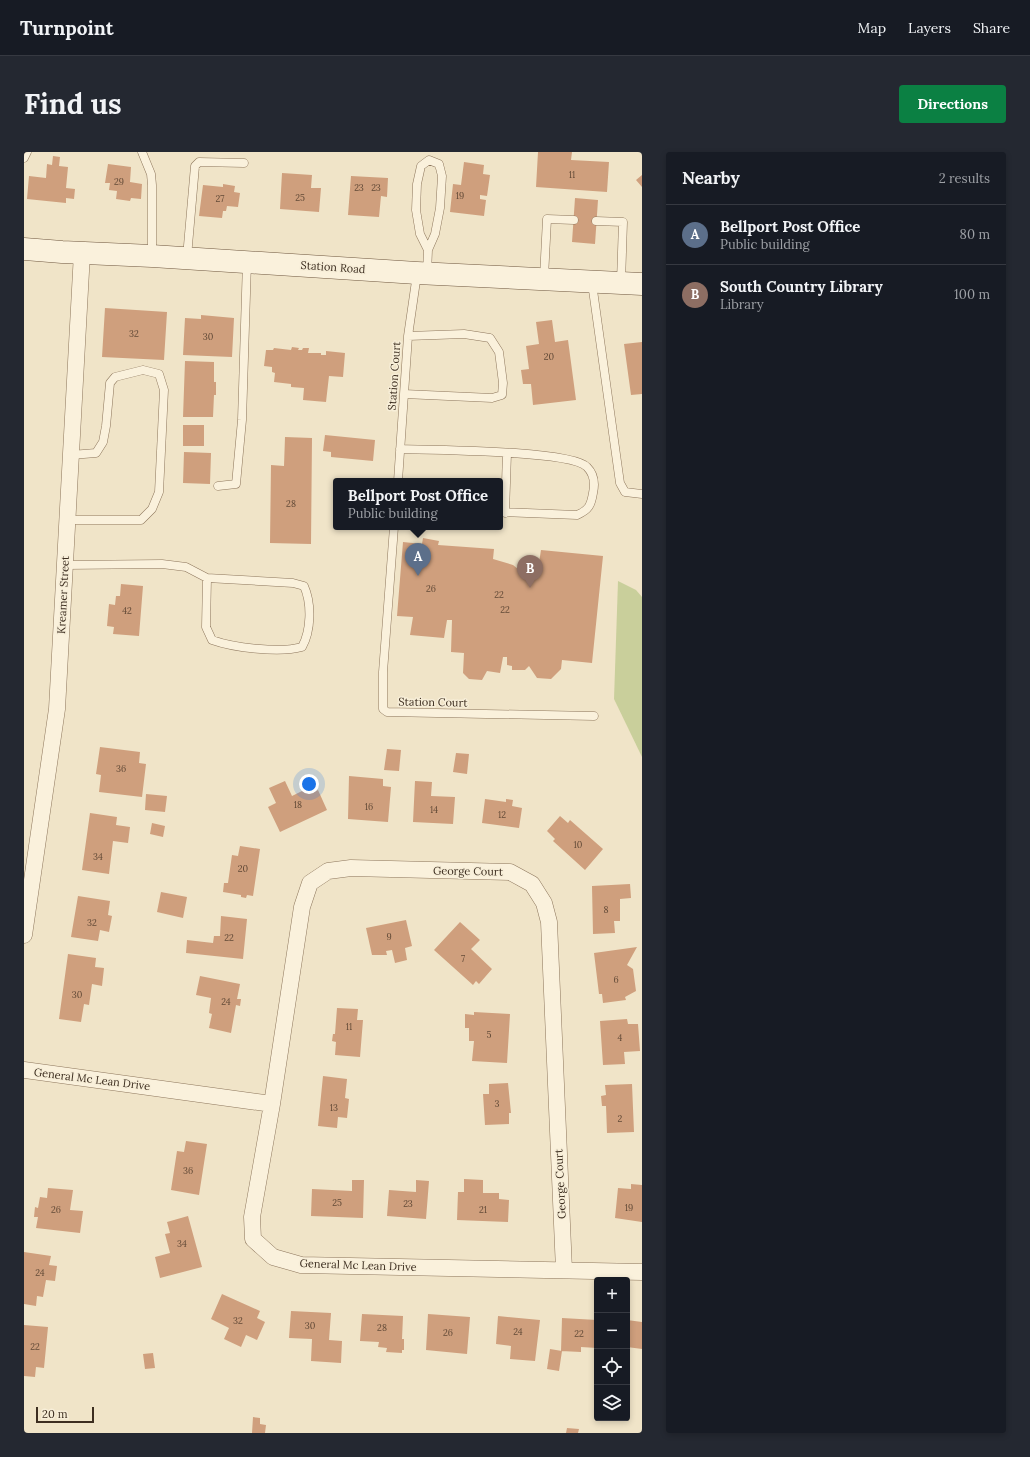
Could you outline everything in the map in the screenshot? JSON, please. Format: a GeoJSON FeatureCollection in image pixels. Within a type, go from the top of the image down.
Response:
{"type":"FeatureCollection","features":[{"type":"Feature","properties":{"kind":"main road","name":"Station Road"},"geometry":{"type":"LineString","coordinates":[[24,249],[544,280],[642,284]]}},
{"type":"Feature","properties":{"kind":"street","name":"Kreamer Street"},"geometry":{"type":"LineString","coordinates":[[24,935],[57,709],[82,253]]}},
{"type":"Feature","properties":{"kind":"street","name":"George Court"},"geometry":{"type":"LineString","coordinates":[[272,1104],[302,907],[310,883],[328,871],[351,868],[510,872],[532,884],[544,903],[549,922],[564,1270]]}},
{"type":"Feature","properties":{"kind":"street","name":"General Mc Lean Drive"},"geometry":{"type":"LineString","coordinates":[[24,1070],[272,1104],[252,1217],[253,1239],[273,1257],[302,1265],[642,1272]]}},
{"type":"Feature","properties":{"kind":"lane"},"geometry":{"type":"LineString","coordinates":[[24,158],[26,152]]}},
{"type":"Feature","properties":{"kind":"lane"},"geometry":{"type":"LineString","coordinates":[[142,152],[151,174],[152,256]]}},
{"type":"Feature","properties":{"kind":"lane"},"geometry":{"type":"LineString","coordinates":[[429,160],[439,164],[442,176],[439,215],[435,234],[428,250],[420,234],[416,210],[416,184],[421,166],[429,160]]}},
{"type":"Feature","properties":{"kind":"lane"},"geometry":{"type":"LineString","coordinates":[[187,258],[195,166],[199,162],[244,163]]}},
{"type":"Feature","properties":{"kind":"lane"},"geometry":{"type":"LineString","coordinates":[[544,280],[547,219],[574,220]]}},
{"type":"Feature","properties":{"kind":"lane"},"geometry":{"type":"LineString","coordinates":[[596,221],[623,222],[620,283]]}},
{"type":"Feature","properties":{"kind":"lane","name":"Station Court"},"geometry":{"type":"LineString","coordinates":[[398,478],[408,336],[428,250]]}},
{"type":"Feature","properties":{"kind":"lane"},"geometry":{"type":"LineString","coordinates":[[218,486],[236,484],[242,420],[246,262]]}},
{"type":"Feature","properties":{"kind":"lane"},"geometry":{"type":"LineString","coordinates":[[592,282],[620,484],[624,492],[642,494]]}},
{"type":"Feature","properties":{"kind":"lane"},"geometry":{"type":"LineString","coordinates":[[404,394],[492,398],[502,394],[503,383],[499,352],[490,338],[464,334],[408,336]]}},
{"type":"Feature","properties":{"kind":"lane"},"geometry":{"type":"LineString","coordinates":[[67,520],[141,520],[152,509],[159,492],[164,390],[159,374],[143,370],[115,377],[110,383],[103,442],[96,453],[71,455]]}},
{"type":"Feature","properties":{"kind":"lane"},"geometry":{"type":"LineString","coordinates":[[400,449],[507,453],[546,455],[575,460],[588,467],[595,482],[591,504],[586,511],[577,515],[503,512],[507,453]]}},
{"type":"Feature","properties":{"kind":"lane","name":"Station Court"},"geometry":{"type":"LineString","coordinates":[[394,530],[383,672],[383,709],[387,712],[594,716]]}},
{"type":"Feature","properties":{"kind":"lane"},"geometry":{"type":"LineString","coordinates":[[65,565],[162,564],[186,567],[207,578],[293,583],[304,586],[309,597],[307,638],[302,647],[291,650],[226,645],[212,640],[206,626],[207,578]]}},
{"type":"Feature","properties":{"kind":"green space"},"geometry":{"type":"Polygon","coordinates":[[[618,581],[636,590],[642,597],[642,757],[614,699],[618,581]]]}},
{"type":"Feature","properties":{"kind":"building"},"geometry":{"type":"Polygon","coordinates":[[[538,152],[572,152],[571,160],[609,162],[607,192],[536,187],[538,152]]]}},
{"type":"Feature","properties":{"kind":"building"},"geometry":{"type":"Polygon","coordinates":[[[53,156],[60,157],[59,166],[68,167],[66,188],[75,189],[74,199],[66,198],[66,203],[27,199],[29,176],[46,178],[47,164],[52,165],[53,156]]]}},
{"type":"Feature","properties":{"kind":"building"},"geometry":{"type":"Polygon","coordinates":[[[464,162],[484,165],[483,174],[490,175],[487,196],[480,195],[480,199],[486,200],[484,216],[450,212],[453,184],[461,185],[464,162]]]}},
{"type":"Feature","properties":{"kind":"building"},"geometry":{"type":"Polygon","coordinates":[[[108,164],[131,167],[130,182],[142,184],[141,199],[131,198],[130,201],[116,199],[117,191],[109,190],[110,183],[105,183],[108,164]]]}},
{"type":"Feature","properties":{"kind":"building"},"geometry":{"type":"Polygon","coordinates":[[[282,173],[312,175],[311,188],[321,188],[319,212],[280,209],[282,173]]]}},
{"type":"Feature","properties":{"kind":"building"},"geometry":{"type":"Polygon","coordinates":[[[642,175],[642,187],[636,180],[642,175]]]}},
{"type":"Feature","properties":{"kind":"building"},"geometry":{"type":"Polygon","coordinates":[[[351,176],[388,178],[387,197],[381,196],[379,217],[348,215],[351,176]]]}},
{"type":"Feature","properties":{"kind":"building"},"geometry":{"type":"Polygon","coordinates":[[[223,184],[235,186],[234,192],[240,193],[238,207],[227,206],[226,211],[223,211],[222,218],[199,216],[203,185],[223,187],[223,184]]]}},
{"type":"Feature","properties":{"kind":"building"},"geometry":{"type":"Polygon","coordinates":[[[575,198],[598,200],[595,244],[572,242],[575,198]]]}},
{"type":"Feature","properties":{"kind":"building"},"geometry":{"type":"Polygon","coordinates":[[[105,308],[167,312],[164,360],[102,357],[105,308]]]}},
{"type":"Feature","properties":{"kind":"building"},"geometry":{"type":"Polygon","coordinates":[[[201,315],[234,318],[232,357],[183,355],[185,318],[201,319],[201,315]]]}},
{"type":"Feature","properties":{"kind":"building"},"geometry":{"type":"Polygon","coordinates":[[[552,320],[555,342],[568,340],[576,400],[533,405],[531,384],[523,384],[521,370],[529,369],[526,346],[539,344],[536,322],[552,320]]]}},
{"type":"Feature","properties":{"kind":"building"},"geometry":{"type":"Polygon","coordinates":[[[642,342],[642,394],[631,395],[624,344],[642,342]]]}},
{"type":"Feature","properties":{"kind":"building"},"geometry":{"type":"Polygon","coordinates":[[[292,347],[299,348],[298,350],[309,348],[308,353],[321,353],[321,355],[326,355],[326,351],[345,353],[343,377],[329,376],[326,402],[303,400],[304,388],[291,387],[291,384],[274,382],[275,373],[272,372],[272,367],[264,366],[266,350],[273,350],[274,348],[291,350],[292,347]]]}},
{"type":"Feature","properties":{"kind":"building"},"geometry":{"type":"Polygon","coordinates":[[[185,361],[214,362],[214,382],[216,382],[216,395],[214,395],[213,417],[183,417],[185,361]]]}},
{"type":"Feature","properties":{"kind":"building"},"geometry":{"type":"Polygon","coordinates":[[[183,425],[204,425],[204,446],[183,446],[183,425]]]}},
{"type":"Feature","properties":{"kind":"building"},"geometry":{"type":"Polygon","coordinates":[[[325,435],[375,440],[373,461],[331,457],[331,452],[323,451],[325,435]]]}},
{"type":"Feature","properties":{"kind":"building"},"geometry":{"type":"Polygon","coordinates":[[[285,437],[312,438],[311,544],[270,543],[271,465],[284,466],[285,437]]]}},
{"type":"Feature","properties":{"kind":"building"},"geometry":{"type":"Polygon","coordinates":[[[184,452],[211,453],[210,484],[183,483],[184,452]]]}},
{"type":"Feature","properties":{"kind":"building"},"geometry":{"type":"Polygon","coordinates":[[[423,538],[439,541],[438,545],[494,549],[493,559],[513,565],[523,573],[524,567],[538,569],[541,550],[603,556],[592,663],[562,660],[561,669],[551,679],[537,678],[529,666],[525,670],[512,670],[512,666],[507,665],[507,657],[503,657],[500,673],[487,671],[482,680],[469,679],[463,673],[464,653],[451,652],[452,620],[447,620],[444,638],[410,635],[413,617],[397,616],[403,542],[422,544],[423,538]]]}},
{"type":"Feature","properties":{"kind":"building"},"geometry":{"type":"Polygon","coordinates":[[[121,584],[143,586],[139,636],[113,634],[114,627],[107,626],[109,604],[115,605],[116,596],[120,596],[121,584]]]}},
{"type":"Feature","properties":{"kind":"building"},"geometry":{"type":"Polygon","coordinates":[[[100,747],[140,752],[139,763],[146,764],[142,797],[99,792],[101,775],[96,774],[100,747]]]}},
{"type":"Feature","properties":{"kind":"building"},"geometry":{"type":"Polygon","coordinates":[[[387,749],[401,750],[399,771],[384,770],[387,749]]]}},
{"type":"Feature","properties":{"kind":"building"},"geometry":{"type":"Polygon","coordinates":[[[456,753],[469,754],[467,774],[453,772],[456,753]]]}},
{"type":"Feature","properties":{"kind":"building"},"geometry":{"type":"Polygon","coordinates":[[[349,776],[383,779],[383,786],[391,787],[388,822],[348,819],[349,776]]]}},
{"type":"Feature","properties":{"kind":"building"},"geometry":{"type":"Polygon","coordinates":[[[285,781],[292,796],[306,789],[309,794],[318,790],[327,810],[280,832],[268,807],[276,803],[269,788],[285,781]]]}},
{"type":"Feature","properties":{"kind":"building"},"geometry":{"type":"Polygon","coordinates":[[[415,781],[432,782],[431,796],[455,797],[453,824],[413,822],[415,781]]]}},
{"type":"Feature","properties":{"kind":"building"},"geometry":{"type":"Polygon","coordinates":[[[146,794],[167,796],[165,812],[145,810],[146,794]]]}},
{"type":"Feature","properties":{"kind":"building"},"geometry":{"type":"Polygon","coordinates":[[[485,799],[506,802],[506,799],[513,800],[512,806],[522,808],[519,828],[482,823],[485,799]]]}},
{"type":"Feature","properties":{"kind":"building"},"geometry":{"type":"Polygon","coordinates":[[[90,813],[117,817],[116,825],[130,827],[128,843],[113,841],[109,874],[82,870],[90,813]]]}},
{"type":"Feature","properties":{"kind":"building"},"geometry":{"type":"Polygon","coordinates":[[[560,816],[568,823],[570,820],[603,849],[585,870],[553,841],[555,839],[547,831],[560,816]]]}},
{"type":"Feature","properties":{"kind":"building"},"geometry":{"type":"Polygon","coordinates":[[[152,823],[165,826],[163,837],[150,834],[152,823]]]}},
{"type":"Feature","properties":{"kind":"building"},"geometry":{"type":"Polygon","coordinates":[[[240,846],[260,849],[253,896],[247,895],[246,898],[241,897],[241,895],[223,892],[224,883],[228,883],[232,855],[238,856],[240,846]]]}},
{"type":"Feature","properties":{"kind":"building"},"geometry":{"type":"Polygon","coordinates":[[[630,884],[631,898],[620,899],[620,921],[614,921],[615,933],[593,934],[592,886],[630,884]]]}},
{"type":"Feature","properties":{"kind":"building"},"geometry":{"type":"Polygon","coordinates":[[[161,892],[187,897],[183,918],[157,912],[161,892]]]}},
{"type":"Feature","properties":{"kind":"building"},"geometry":{"type":"Polygon","coordinates":[[[78,896],[110,901],[108,915],[112,916],[109,932],[100,930],[98,941],[71,937],[78,896]]]}},
{"type":"Feature","properties":{"kind":"building"},"geometry":{"type":"Polygon","coordinates":[[[221,916],[247,919],[243,959],[186,953],[187,940],[213,943],[214,936],[220,936],[221,916]]]}},
{"type":"Feature","properties":{"kind":"building"},"geometry":{"type":"Polygon","coordinates":[[[406,920],[412,946],[405,948],[407,960],[395,963],[392,950],[386,951],[387,955],[372,955],[366,928],[406,920]]]}},
{"type":"Feature","properties":{"kind":"building"},"geometry":{"type":"Polygon","coordinates":[[[460,922],[480,940],[471,949],[492,969],[479,984],[476,981],[473,985],[434,950],[460,922]]]}},
{"type":"Feature","properties":{"kind":"building"},"geometry":{"type":"Polygon","coordinates":[[[637,947],[627,965],[633,969],[636,991],[625,997],[626,1000],[603,1003],[602,994],[599,994],[594,953],[637,947]]]}},
{"type":"Feature","properties":{"kind":"building"},"geometry":{"type":"Polygon","coordinates":[[[68,954],[96,958],[95,967],[104,968],[102,986],[92,984],[89,1005],[84,1004],[81,1022],[59,1019],[68,954]]]}},
{"type":"Feature","properties":{"kind":"building"},"geometry":{"type":"Polygon","coordinates":[[[200,976],[240,984],[237,999],[241,999],[240,1006],[236,1005],[231,1033],[209,1028],[212,1014],[209,1013],[211,998],[196,995],[200,976]]]}},
{"type":"Feature","properties":{"kind":"building"},"geometry":{"type":"Polygon","coordinates":[[[337,1008],[358,1009],[357,1020],[363,1020],[360,1057],[335,1055],[336,1042],[332,1041],[333,1034],[335,1034],[337,1008]]]}},
{"type":"Feature","properties":{"kind":"building"},"geometry":{"type":"Polygon","coordinates":[[[474,1012],[510,1014],[507,1063],[472,1061],[474,1041],[469,1041],[469,1028],[465,1028],[465,1014],[474,1015],[474,1012]]]}},
{"type":"Feature","properties":{"kind":"building"},"geometry":{"type":"Polygon","coordinates":[[[627,1019],[628,1024],[638,1024],[640,1051],[624,1052],[625,1064],[603,1065],[600,1021],[627,1019]]]}},
{"type":"Feature","properties":{"kind":"building"},"geometry":{"type":"Polygon","coordinates":[[[323,1076],[347,1079],[345,1098],[349,1099],[347,1118],[338,1117],[337,1128],[318,1126],[323,1076]]]}},
{"type":"Feature","properties":{"kind":"building"},"geometry":{"type":"Polygon","coordinates":[[[508,1083],[511,1113],[509,1113],[509,1124],[485,1125],[483,1094],[489,1094],[489,1084],[508,1083]]]}},
{"type":"Feature","properties":{"kind":"building"},"geometry":{"type":"Polygon","coordinates":[[[632,1084],[634,1132],[607,1133],[606,1106],[602,1106],[601,1096],[606,1095],[605,1085],[632,1084]]]}},
{"type":"Feature","properties":{"kind":"building"},"geometry":{"type":"Polygon","coordinates":[[[186,1141],[207,1144],[199,1195],[171,1190],[177,1151],[184,1152],[186,1141]]]}},
{"type":"Feature","properties":{"kind":"building"},"geometry":{"type":"Polygon","coordinates":[[[464,1179],[483,1180],[483,1193],[499,1193],[499,1199],[509,1200],[508,1222],[457,1220],[458,1192],[464,1192],[464,1179]]]}},
{"type":"Feature","properties":{"kind":"building"},"geometry":{"type":"Polygon","coordinates":[[[352,1180],[364,1180],[363,1218],[311,1216],[312,1189],[352,1191],[352,1180]]]}},
{"type":"Feature","properties":{"kind":"building"},"geometry":{"type":"Polygon","coordinates":[[[416,1180],[429,1181],[426,1219],[387,1216],[389,1190],[416,1192],[416,1180]]]}},
{"type":"Feature","properties":{"kind":"building"},"geometry":{"type":"Polygon","coordinates":[[[631,1184],[642,1185],[642,1222],[615,1218],[618,1188],[631,1189],[631,1184]]]}},
{"type":"Feature","properties":{"kind":"building"},"geometry":{"type":"Polygon","coordinates":[[[48,1188],[73,1190],[70,1210],[83,1211],[80,1233],[36,1228],[38,1217],[34,1217],[35,1207],[38,1208],[40,1197],[47,1198],[48,1188]]]}},
{"type":"Feature","properties":{"kind":"building"},"geometry":{"type":"Polygon","coordinates":[[[188,1216],[202,1267],[160,1278],[155,1257],[170,1253],[165,1234],[170,1233],[167,1222],[188,1216]]]}},
{"type":"Feature","properties":{"kind":"building"},"geometry":{"type":"Polygon","coordinates":[[[24,1252],[51,1256],[49,1265],[57,1266],[55,1281],[46,1280],[43,1297],[37,1296],[36,1306],[24,1304],[24,1252]]]}},
{"type":"Feature","properties":{"kind":"building"},"geometry":{"type":"Polygon","coordinates":[[[222,1294],[260,1311],[257,1318],[265,1322],[257,1340],[246,1335],[241,1347],[224,1339],[229,1328],[211,1319],[222,1294]]]}},
{"type":"Feature","properties":{"kind":"building"},"geometry":{"type":"Polygon","coordinates":[[[291,1311],[331,1313],[329,1340],[342,1341],[341,1363],[311,1361],[312,1339],[289,1338],[291,1311]]]}},
{"type":"Feature","properties":{"kind":"building"},"geometry":{"type":"Polygon","coordinates":[[[362,1314],[403,1316],[402,1339],[404,1339],[404,1350],[402,1350],[402,1353],[386,1352],[387,1348],[378,1347],[379,1342],[360,1341],[362,1314]]]}},
{"type":"Feature","properties":{"kind":"building"},"geometry":{"type":"Polygon","coordinates":[[[428,1314],[470,1317],[467,1354],[426,1350],[428,1314]]]}},
{"type":"Feature","properties":{"kind":"building"},"geometry":{"type":"Polygon","coordinates":[[[498,1316],[540,1320],[535,1361],[510,1359],[511,1346],[496,1344],[498,1316]]]}},
{"type":"Feature","properties":{"kind":"building"},"geometry":{"type":"Polygon","coordinates":[[[562,1318],[594,1320],[594,1348],[581,1347],[581,1352],[561,1351],[562,1318]]]}},
{"type":"Feature","properties":{"kind":"building"},"geometry":{"type":"Polygon","coordinates":[[[630,1320],[642,1322],[642,1349],[630,1347],[630,1320]]]}},
{"type":"Feature","properties":{"kind":"building"},"geometry":{"type":"Polygon","coordinates":[[[24,1325],[48,1327],[44,1368],[36,1367],[35,1377],[24,1376],[24,1325]]]}},
{"type":"Feature","properties":{"kind":"building"},"geometry":{"type":"Polygon","coordinates":[[[550,1349],[562,1351],[559,1371],[547,1369],[550,1349]]]}},
{"type":"Feature","properties":{"kind":"building"},"geometry":{"type":"Polygon","coordinates":[[[153,1353],[155,1368],[145,1369],[143,1354],[153,1353]]]}},
{"type":"Feature","properties":{"kind":"building"},"geometry":{"type":"Polygon","coordinates":[[[253,1417],[260,1418],[260,1424],[266,1425],[265,1433],[252,1433],[253,1417]]]}},
{"type":"Feature","properties":{"kind":"building"},"geometry":{"type":"Polygon","coordinates":[[[567,1428],[579,1429],[578,1433],[566,1433],[567,1428]]]}},
{"type":"Feature","properties":{"kind":"place","name":"Bellport Post Office"},"geometry":{"type":"Point","coordinates":[418,576]}},
{"type":"Feature","properties":{"kind":"place","name":"South Country Library"},"geometry":{"type":"Point","coordinates":[530,588]}}]}
